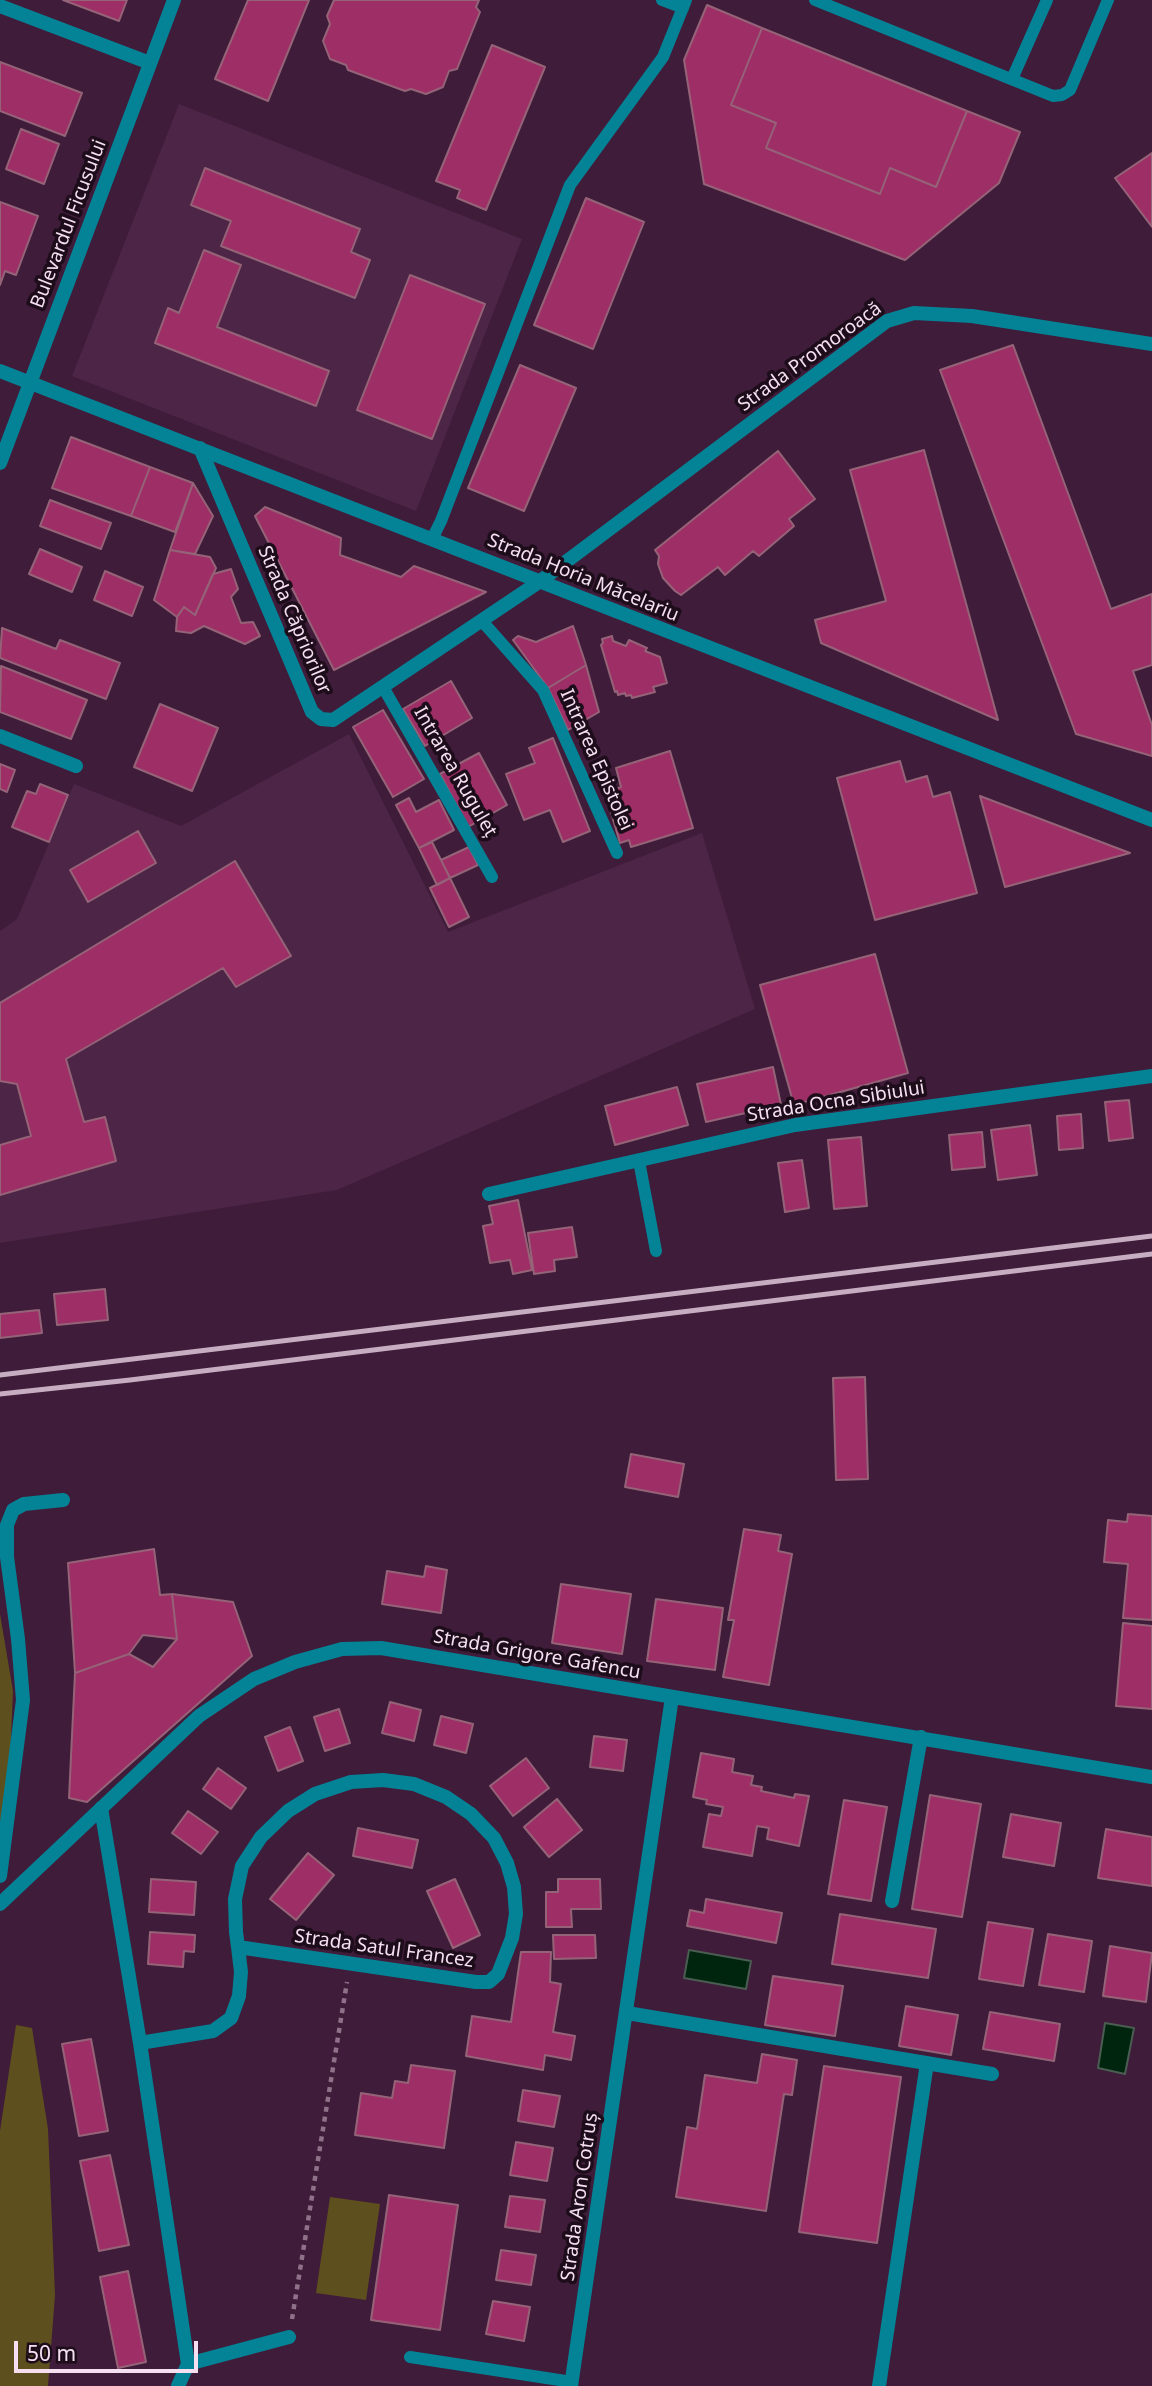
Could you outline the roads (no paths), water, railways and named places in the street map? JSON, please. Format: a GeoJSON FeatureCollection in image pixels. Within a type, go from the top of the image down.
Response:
{"type":"FeatureCollection","features":[{"type":"Feature","properties":{"kind":"street","name":"Bulevardul Ficusului"},"geometry":{"type":"LineString","coordinates":[[0,463],[174,0]]}},
{"type":"Feature","properties":{"kind":"street"},"geometry":{"type":"LineString","coordinates":[[0,6],[150,63]]}},
{"type":"Feature","properties":{"kind":"street","name":"Strada Promoroacă"},"geometry":{"type":"LineString","coordinates":[[539,582],[887,321],[914,313],[972,316],[1152,344]]}},
{"type":"Feature","properties":{"kind":"street","name":"Strada Horia Măcelariu"},"geometry":{"type":"LineString","coordinates":[[0,370],[1152,820]]}},
{"type":"Feature","properties":{"kind":"street","name":"Strada Căpriorilor"},"geometry":{"type":"LineString","coordinates":[[200,448],[312,712],[321,719],[333,720],[539,582]]}},
{"type":"Feature","properties":{"kind":"street"},"geometry":{"type":"LineString","coordinates":[[0,736],[76,766]]}},
{"type":"Feature","properties":{"kind":"street","name":"Strada Ocna Sibiului"},"geometry":{"type":"LineString","coordinates":[[489,1194],[794,1125],[1152,1076]]}},
{"type":"Feature","properties":{"kind":"street"},"geometry":{"type":"LineString","coordinates":[[0,1876],[23,1700],[7,1557],[7,1525],[13,1510],[24,1504],[63,1500]]}},
{"type":"Feature","properties":{"kind":"street","name":"Strada Grigore Gafencu"},"geometry":{"type":"LineString","coordinates":[[0,1904],[200,1716],[254,1679],[295,1662],[342,1649],[381,1648],[1152,1777]]}},
{"type":"Feature","properties":{"kind":"street","name":"Strada Aron Cotruș"},"geometry":{"type":"LineString","coordinates":[[571,2384],[672,1697]]}},
{"type":"Feature","properties":{"kind":"street"},"geometry":{"type":"LineString","coordinates":[[892,1901],[921,1737]]}},
{"type":"Feature","properties":{"kind":"street","name":"Strada Satul Francez"},"geometry":{"type":"LineString","coordinates":[[140,2043],[213,2031],[231,2018],[239,1996],[241,1972],[237,1947],[235,1899],[242,1866],[261,1837],[288,1811],[315,1794],[351,1782],[383,1780],[414,1784],[446,1797],[471,1814],[494,1838],[507,1863],[514,1887],[516,1914],[512,1938],[498,1974],[489,1982],[237,1947]]}},
{"type":"Feature","properties":{"kind":"street"},"geometry":{"type":"LineString","coordinates":[[101,1808],[140,2043],[188,2364],[178,2386]]}},
{"type":"Feature","properties":{"kind":"street"},"geometry":{"type":"LineString","coordinates":[[626,2013],[992,2074]]}},
{"type":"Feature","properties":{"kind":"street"},"geometry":{"type":"LineString","coordinates":[[879,2386],[927,2063]]}},
{"type":"Feature","properties":{"kind":"street"},"geometry":{"type":"LineString","coordinates":[[188,2364],[289,2337]]}},
{"type":"Feature","properties":{"kind":"lane"},"geometry":{"type":"LineString","coordinates":[[432,539],[570,185],[663,57],[684,4],[662,0]]}},
{"type":"Feature","properties":{"kind":"lane"},"geometry":{"type":"LineString","coordinates":[[815,0],[1053,96],[1070,90],[1108,0]]}},
{"type":"Feature","properties":{"kind":"lane"},"geometry":{"type":"LineString","coordinates":[[1012,79],[1047,0]]}},
{"type":"Feature","properties":{"kind":"lane","name":"Intrarea Epistolei"},"geometry":{"type":"LineString","coordinates":[[482,621],[543,690],[617,853]]}},
{"type":"Feature","properties":{"kind":"lane","name":"Intrarea Ruguleț"},"geometry":{"type":"LineString","coordinates":[[383,687],[492,877]]}},
{"type":"Feature","properties":{"kind":"lane"},"geometry":{"type":"LineString","coordinates":[[639,1161],[656,1251]]}},
{"type":"Feature","properties":{"kind":"lane"},"geometry":{"type":"LineString","coordinates":[[410,2357],[571,2384]]}},
{"type":"Feature","properties":{"kind":"railway"},"geometry":{"type":"LineString","coordinates":[[0,1375],[1152,1236]]}},
{"type":"Feature","properties":{"kind":"railway"},"geometry":{"type":"LineString","coordinates":[[0,1394],[1152,1254]]}}]}
